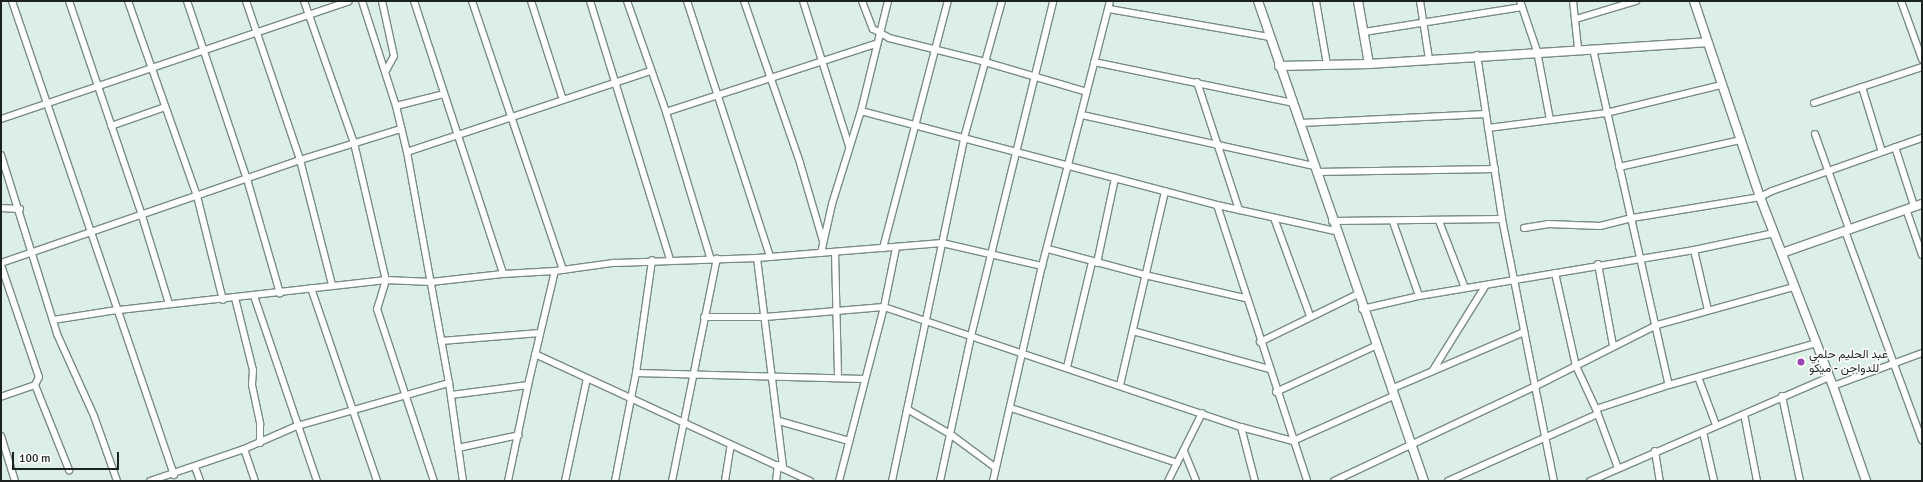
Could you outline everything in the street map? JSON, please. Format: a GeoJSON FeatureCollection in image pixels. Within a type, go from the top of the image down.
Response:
{"type":"FeatureCollection","features":[{"type":"Feature","properties":{"kind":"street"},"geometry":{"type":"LineString","coordinates":[[12,1],[89,232],[174,475]]}},
{"type":"Feature","properties":{"kind":"street"},"geometry":{"type":"LineString","coordinates":[[69,1],[142,216],[169,304]]}},
{"type":"Feature","properties":{"kind":"street"},"geometry":{"type":"LineString","coordinates":[[128,1],[151,70],[197,196],[223,300]]}},
{"type":"Feature","properties":{"kind":"street"},"geometry":{"type":"LineString","coordinates":[[187,1],[247,179],[280,293]]}},
{"type":"Feature","properties":{"kind":"street"},"geometry":{"type":"LineString","coordinates":[[246,1],[300,160],[332,285]]}},
{"type":"Feature","properties":{"kind":"street"},"geometry":{"type":"LineString","coordinates":[[304,1],[354,143],[386,280],[377,309],[434,481]]}},
{"type":"Feature","properties":{"kind":"street"},"geometry":{"type":"LineString","coordinates":[[1,119],[205,52],[349,1]]}},
{"type":"Feature","properties":{"kind":"street"},"geometry":{"type":"LineString","coordinates":[[362,1],[396,106],[407,152],[449,383],[463,481]]}},
{"type":"Feature","properties":{"kind":"street"},"geometry":{"type":"LineString","coordinates":[[382,1],[394,56],[385,72]]}},
{"type":"Feature","properties":{"kind":"street"},"geometry":{"type":"LineString","coordinates":[[414,1],[503,274]]}},
{"type":"Feature","properties":{"kind":"street"},"geometry":{"type":"LineString","coordinates":[[472,1],[563,270]]}},
{"type":"Feature","properties":{"kind":"street"},"geometry":{"type":"LineString","coordinates":[[531,1],[563,100]]}},
{"type":"Feature","properties":{"kind":"street"},"geometry":{"type":"LineString","coordinates":[[590,1],[670,260]]}},
{"type":"Feature","properties":{"kind":"street"},"geometry":{"type":"LineString","coordinates":[[627,1],[666,112],[710,257]]}},
{"type":"Feature","properties":{"kind":"street"},"geometry":{"type":"LineString","coordinates":[[687,1],[770,257]]}},
{"type":"Feature","properties":{"kind":"street"},"geometry":{"type":"LineString","coordinates":[[744,1],[768,77],[800,163],[823,241]]}},
{"type":"Feature","properties":{"kind":"street"},"geometry":{"type":"LineString","coordinates":[[803,1],[823,60],[849,146]]}},
{"type":"Feature","properties":{"kind":"street"},"geometry":{"type":"LineString","coordinates":[[862,1],[869,23],[879,34],[985,62],[1035,78],[1087,92]]}},
{"type":"Feature","properties":{"kind":"street"},"geometry":{"type":"LineString","coordinates":[[821,253],[849,146],[861,111],[876,44],[888,1]]}},
{"type":"Feature","properties":{"kind":"street"},"geometry":{"type":"LineString","coordinates":[[884,248],[917,126],[948,1]]}},
{"type":"Feature","properties":{"kind":"street"},"geometry":{"type":"LineString","coordinates":[[892,481],[964,138],[1002,1]]}},
{"type":"Feature","properties":{"kind":"street"},"geometry":{"type":"LineString","coordinates":[[940,481],[971,336],[1053,1]]}},
{"type":"Feature","properties":{"kind":"street"},"geometry":{"type":"LineString","coordinates":[[993,481],[1011,408],[1042,266],[1048,249],[1110,1]]}},
{"type":"Feature","properties":{"kind":"street"},"geometry":{"type":"LineString","coordinates":[[1258,1],[1279,66],[1301,123],[1335,231],[1410,446],[1424,481]]}},
{"type":"Feature","properties":{"kind":"street"},"geometry":{"type":"LineString","coordinates":[[1316,1],[1326,65]]}},
{"type":"Feature","properties":{"kind":"street"},"geometry":{"type":"LineString","coordinates":[[1358,1],[1369,64]]}},
{"type":"Feature","properties":{"kind":"street"},"geometry":{"type":"LineString","coordinates":[[1420,1],[1425,22],[1429,59]]}},
{"type":"Feature","properties":{"kind":"street"},"geometry":{"type":"LineString","coordinates":[[1573,1],[1578,48]]}},
{"type":"Feature","properties":{"kind":"street"},"geometry":{"type":"LineString","coordinates":[[1576,18],[1627,2],[1636,1]]}},
{"type":"Feature","properties":{"kind":"street"},"geometry":{"type":"LineString","coordinates":[[1694,1],[1706,42],[1760,197],[1793,287],[1833,386],[1866,481]]}},
{"type":"Feature","properties":{"kind":"street"},"geometry":{"type":"LineString","coordinates":[[1901,1],[1922,59]]}},
{"type":"Feature","properties":{"kind":"street"},"geometry":{"type":"LineString","coordinates":[[1364,32],[1521,4],[1537,51],[1550,120]]}},
{"type":"Feature","properties":{"kind":"street"},"geometry":{"type":"LineString","coordinates":[[1109,8],[1270,37]]}},
{"type":"Feature","properties":{"kind":"street"},"geometry":{"type":"LineString","coordinates":[[1279,66],[1369,64],[1578,48],[1593,49],[1706,42]]}},
{"type":"Feature","properties":{"kind":"street"},"geometry":{"type":"LineString","coordinates":[[666,112],[718,96],[768,77],[876,44]]}},
{"type":"Feature","properties":{"kind":"street"},"geometry":{"type":"LineString","coordinates":[[1593,49],[1606,113],[1657,325],[1669,385]]}},
{"type":"Feature","properties":{"kind":"street"},"geometry":{"type":"LineString","coordinates":[[1477,55],[1502,219],[1554,481]]}},
{"type":"Feature","properties":{"kind":"street"},"geometry":{"type":"LineString","coordinates":[[1094,62],[1293,103]]}},
{"type":"Feature","properties":{"kind":"street"},"geometry":{"type":"LineString","coordinates":[[1814,103],[1922,67]]}},
{"type":"Feature","properties":{"kind":"street"},"geometry":{"type":"LineString","coordinates":[[407,152],[651,71]]}},
{"type":"Feature","properties":{"kind":"street"},"geometry":{"type":"LineString","coordinates":[[1197,82],[1239,210]]}},
{"type":"Feature","properties":{"kind":"street"},"geometry":{"type":"LineString","coordinates":[[1488,128],[1606,113],[1721,85]]}},
{"type":"Feature","properties":{"kind":"street"},"geometry":{"type":"LineString","coordinates":[[1862,87],[1882,152]]}},
{"type":"Feature","properties":{"kind":"street"},"geometry":{"type":"LineString","coordinates":[[396,106],[444,94]]}},
{"type":"Feature","properties":{"kind":"street"},"geometry":{"type":"LineString","coordinates":[[111,126],[165,107]]}},
{"type":"Feature","properties":{"kind":"street"},"geometry":{"type":"LineString","coordinates":[[861,111],[1217,205],[1335,231]]}},
{"type":"Feature","properties":{"kind":"street"},"geometry":{"type":"LineString","coordinates":[[1301,123],[1486,114]]}},
{"type":"Feature","properties":{"kind":"street"},"geometry":{"type":"LineString","coordinates":[[1082,115],[1315,169],[1495,169]]}},
{"type":"Feature","properties":{"kind":"street"},"geometry":{"type":"LineString","coordinates":[[1,398],[35,386],[38,381],[38,373],[1,264],[89,232],[142,216],[300,160],[401,129]]}},
{"type":"Feature","properties":{"kind":"street"},"geometry":{"type":"LineString","coordinates":[[1815,134],[1830,170],[1847,230],[1892,364],[1922,440]]}},
{"type":"Feature","properties":{"kind":"street"},"geometry":{"type":"LineString","coordinates":[[1524,228],[1548,224],[1600,226],[1632,218],[1760,197],[1830,170],[1922,138]]}},
{"type":"Feature","properties":{"kind":"street"},"geometry":{"type":"LineString","coordinates":[[1619,167],[1741,140]]}},
{"type":"Feature","properties":{"kind":"street"},"geometry":{"type":"LineString","coordinates":[[1895,147],[1914,206],[1922,255]]}},
{"type":"Feature","properties":{"kind":"street"},"geometry":{"type":"LineString","coordinates":[[1,155],[20,209],[53,320],[94,416],[117,481]]}},
{"type":"Feature","properties":{"kind":"street"},"geometry":{"type":"LineString","coordinates":[[1067,367],[1115,178]]}},
{"type":"Feature","properties":{"kind":"street"},"geometry":{"type":"LineString","coordinates":[[1120,385],[1165,191]]}},
{"type":"Feature","properties":{"kind":"street"},"geometry":{"type":"LineString","coordinates":[[1217,205],[1268,369],[1307,481]]}},
{"type":"Feature","properties":{"kind":"street"},"geometry":{"type":"LineString","coordinates":[[1782,254],[1914,206]]}},
{"type":"Feature","properties":{"kind":"street"},"geometry":{"type":"LineString","coordinates":[[1,208],[20,209]]}},
{"type":"Feature","properties":{"kind":"street"},"geometry":{"type":"LineString","coordinates":[[1274,218],[1310,316]]}},
{"type":"Feature","properties":{"kind":"street"},"geometry":{"type":"LineString","coordinates":[[1332,221],[1393,222],[1502,219]]}},
{"type":"Feature","properties":{"kind":"street"},"geometry":{"type":"LineString","coordinates":[[1439,221],[1465,288]]}},
{"type":"Feature","properties":{"kind":"street"},"geometry":{"type":"LineString","coordinates":[[1393,222],[1419,296]]}},
{"type":"Feature","properties":{"kind":"street"},"geometry":{"type":"LineString","coordinates":[[1362,309],[1419,296],[1555,273],[1598,264],[1694,250],[1774,233]]}},
{"type":"Feature","properties":{"kind":"street"},"geometry":{"type":"LineString","coordinates":[[53,320],[169,304],[223,300],[332,285],[386,280],[430,282],[503,274],[556,271],[652,260],[710,257],[757,258],[896,248],[942,243],[1042,266]]}},
{"type":"Feature","properties":{"kind":"street"},"geometry":{"type":"LineString","coordinates":[[839,481],[864,379],[884,307],[896,248]]}},
{"type":"Feature","properties":{"kind":"street"},"geometry":{"type":"LineString","coordinates":[[1048,249],[1094,263],[1245,298]]}},
{"type":"Feature","properties":{"kind":"street"},"geometry":{"type":"LineString","coordinates":[[1694,250],[1708,310]]}},
{"type":"Feature","properties":{"kind":"street"},"geometry":{"type":"LineString","coordinates":[[835,252],[838,310],[838,378]]}},
{"type":"Feature","properties":{"kind":"street"},"geometry":{"type":"LineString","coordinates":[[672,481],[717,258]]}},
{"type":"Feature","properties":{"kind":"street"},"geometry":{"type":"LineString","coordinates":[[757,258],[779,420],[781,467],[776,481]]}},
{"type":"Feature","properties":{"kind":"street"},"geometry":{"type":"LineString","coordinates":[[615,481],[636,373],[652,260]]}},
{"type":"Feature","properties":{"kind":"street"},"geometry":{"type":"LineString","coordinates":[[1598,264],[1613,346]]}},
{"type":"Feature","properties":{"kind":"street"},"geometry":{"type":"LineString","coordinates":[[508,481],[535,354],[556,271]]}},
{"type":"Feature","properties":{"kind":"street"},"geometry":{"type":"LineString","coordinates":[[1555,273],[1576,366],[1597,412],[1618,468]]}},
{"type":"Feature","properties":{"kind":"street"},"geometry":{"type":"LineString","coordinates":[[1433,370],[1486,285]]}},
{"type":"Feature","properties":{"kind":"street"},"geometry":{"type":"LineString","coordinates":[[1334,481],[1536,386],[1657,325],[1793,287]]}},
{"type":"Feature","properties":{"kind":"street"},"geometry":{"type":"LineString","coordinates":[[311,288],[377,481]]}},
{"type":"Feature","properties":{"kind":"street"},"geometry":{"type":"LineString","coordinates":[[1260,342],[1310,316],[1358,294]]}},
{"type":"Feature","properties":{"kind":"street"},"geometry":{"type":"LineString","coordinates":[[254,296],[297,426],[317,481]]}},
{"type":"Feature","properties":{"kind":"street"},"geometry":{"type":"LineString","coordinates":[[235,298],[253,370],[252,385],[260,424],[260,443]]}},
{"type":"Feature","properties":{"kind":"street"},"geometry":{"type":"LineString","coordinates":[[704,317],[765,317],[884,307],[1067,367],[1241,427],[1293,441],[1433,370],[1524,332]]}},
{"type":"Feature","properties":{"kind":"street"},"geometry":{"type":"LineString","coordinates":[[1133,331],[1268,369]]}},
{"type":"Feature","properties":{"kind":"street"},"geometry":{"type":"LineString","coordinates":[[441,341],[540,333]]}},
{"type":"Feature","properties":{"kind":"street"},"geometry":{"type":"LineString","coordinates":[[1448,481],[1546,438],[1597,412],[1669,385],[1816,343]]}},
{"type":"Feature","properties":{"kind":"street"},"geometry":{"type":"LineString","coordinates":[[1276,392],[1376,346]]}},
{"type":"Feature","properties":{"kind":"street"},"geometry":{"type":"LineString","coordinates":[[1833,386],[1922,353]]}},
{"type":"Feature","properties":{"kind":"street"},"geometry":{"type":"LineString","coordinates":[[535,354],[810,481]]}},
{"type":"Feature","properties":{"kind":"street"},"geometry":{"type":"LineString","coordinates":[[636,373],[695,373],[864,379]]}},
{"type":"Feature","properties":{"kind":"street"},"geometry":{"type":"LineString","coordinates":[[1698,377],[1716,425]]}},
{"type":"Feature","properties":{"kind":"street"},"geometry":{"type":"LineString","coordinates":[[1590,481],[1601,479],[1618,468],[1655,451],[1703,432],[1782,396],[1829,377]]}},
{"type":"Feature","properties":{"kind":"street"},"geometry":{"type":"LineString","coordinates":[[565,481],[587,378]]}},
{"type":"Feature","properties":{"kind":"street"},"geometry":{"type":"LineString","coordinates":[[150,481],[174,475],[196,467],[260,443],[297,426],[354,412],[449,383]]}},
{"type":"Feature","properties":{"kind":"street"},"geometry":{"type":"LineString","coordinates":[[451,395],[528,385]]}},
{"type":"Feature","properties":{"kind":"street"},"geometry":{"type":"LineString","coordinates":[[35,386],[69,470]]}},
{"type":"Feature","properties":{"kind":"street"},"geometry":{"type":"LineString","coordinates":[[1782,396],[1800,481]]}},
{"type":"Feature","properties":{"kind":"street"},"geometry":{"type":"LineString","coordinates":[[1011,408],[1177,463]]}},
{"type":"Feature","properties":{"kind":"street"},"geometry":{"type":"LineString","coordinates":[[907,409],[950,434],[996,468]]}},
{"type":"Feature","properties":{"kind":"street"},"geometry":{"type":"LineString","coordinates":[[1168,481],[1202,413]]}},
{"type":"Feature","properties":{"kind":"street"},"geometry":{"type":"LineString","coordinates":[[1744,414],[1757,481]]}},
{"type":"Feature","properties":{"kind":"street"},"geometry":{"type":"LineString","coordinates":[[779,420],[849,441]]}},
{"type":"Feature","properties":{"kind":"street"},"geometry":{"type":"LineString","coordinates":[[1241,427],[1255,481]]}},
{"type":"Feature","properties":{"kind":"street"},"geometry":{"type":"LineString","coordinates":[[1703,432],[1714,481]]}},
{"type":"Feature","properties":{"kind":"street"},"geometry":{"type":"LineString","coordinates":[[458,448],[519,435]]}},
{"type":"Feature","properties":{"kind":"street"},"geometry":{"type":"LineString","coordinates":[[1,436],[15,481]]}},
{"type":"Feature","properties":{"kind":"street"},"geometry":{"type":"LineString","coordinates":[[725,481],[730,445]]}},
{"type":"Feature","properties":{"kind":"street"},"geometry":{"type":"LineString","coordinates":[[244,449],[256,481]]}},
{"type":"Feature","properties":{"kind":"street"},"geometry":{"type":"LineString","coordinates":[[1184,451],[1196,481]]}},
{"type":"Feature","properties":{"kind":"street"},"geometry":{"type":"LineString","coordinates":[[1655,451],[1660,481]]}},
{"type":"Feature","properties":{"kind":"street"},"geometry":{"type":"LineString","coordinates":[[196,467],[200,481]]}},
{"type":"Feature","properties":{"kind":"place","name":"عبد الحليم حلمي للدواجن - ميكو"},"geometry":{"type":"Point","coordinates":[1801,362]}}]}
